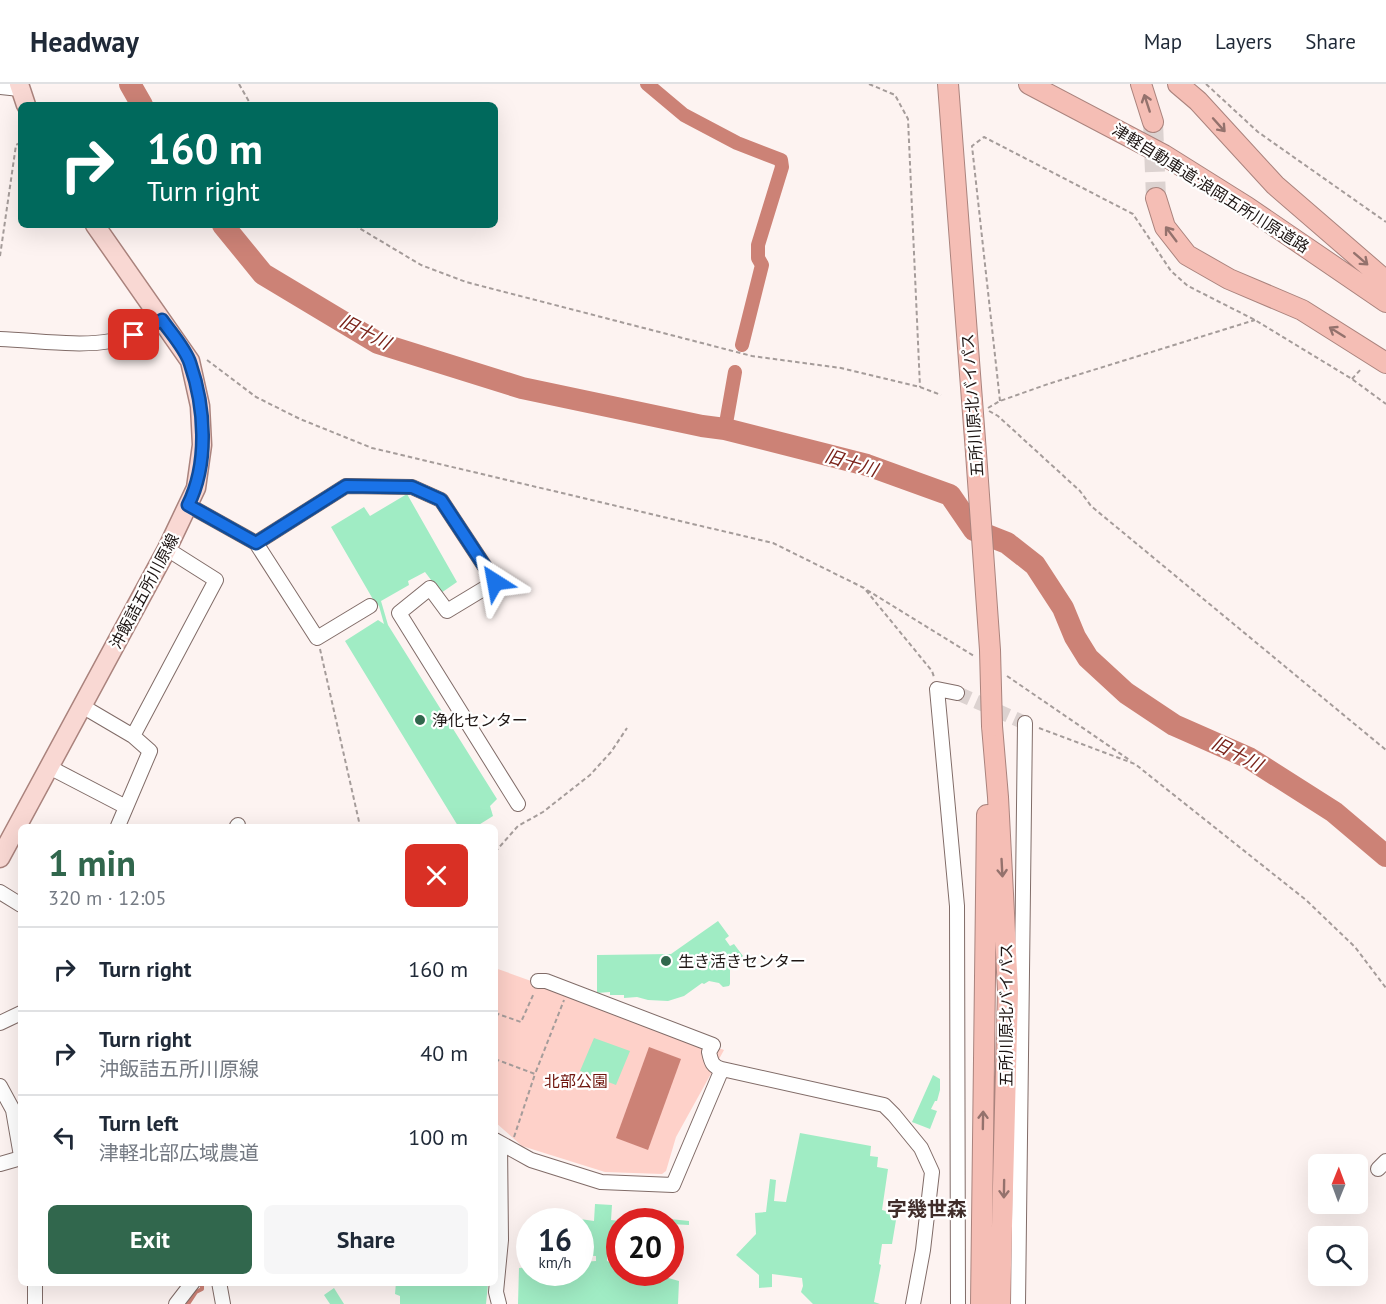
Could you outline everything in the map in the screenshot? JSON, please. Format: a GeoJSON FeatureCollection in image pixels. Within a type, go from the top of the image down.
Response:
{"type":"FeatureCollection","features":[{"type":"Feature","properties":{"kind":"highway","name":"五所川原北バイパス"},"geometry":{"type":"LineString","coordinates":[[948,84],[990,651],[992,726],[1008,991],[1000,1304]]}},
{"type":"Feature","properties":{"kind":"highway","name":"津軽自動車道;浪岡五所川原道路"},"geometry":{"type":"LineString","coordinates":[[1029,84],[1164,155],[1247,207],[1386,302]]}},
{"type":"Feature","properties":{"kind":"highway"},"geometry":{"type":"LineString","coordinates":[[1141,84],[1154,122]]}},
{"type":"Feature","properties":{"kind":"highway"},"geometry":{"type":"LineString","coordinates":[[1178,84],[1198,101],[1275,185],[1386,281]]}},
{"type":"Feature","properties":{"kind":"highway"},"geometry":{"type":"LineString","coordinates":[[1156,198],[1165,227],[1187,255],[1229,279],[1302,310],[1386,363]]}},
{"type":"Feature","properties":{"kind":"highway","name":"五所川原北バイパス"},"geometry":{"type":"LineString","coordinates":[[981,1304],[987,816],[992,726]]}},
{"type":"Feature","properties":{"kind":"main road","name":"沖飯詰五所川原線"},"geometry":{"type":"LineString","coordinates":[[24,824],[49,767],[167,549],[196,488],[202,445],[200,406],[190,361],[96,228]]}},
{"type":"Feature","properties":{"kind":"main road","name":"沖飯詰五所川原線"},"geometry":{"type":"LineString","coordinates":[[0,858],[18,832]]}},
{"type":"Feature","properties":{"kind":"street"},"geometry":{"type":"LineString","coordinates":[[0,87],[22,93]]}},
{"type":"Feature","properties":{"kind":"street"},"geometry":{"type":"LineString","coordinates":[[0,339],[83,343],[111,341],[134,335],[162,320]]}},
{"type":"Feature","properties":{"kind":"street"},"geometry":{"type":"LineString","coordinates":[[256,543],[346,486],[412,487],[441,500],[495,582],[447,611],[429,588],[399,613],[518,804]]}},
{"type":"Feature","properties":{"kind":"street"},"geometry":{"type":"LineString","coordinates":[[188,505],[256,543],[317,638],[370,606]]}},
{"type":"Feature","properties":{"kind":"street"},"geometry":{"type":"LineString","coordinates":[[133,736],[216,580],[167,549]]}},
{"type":"Feature","properties":{"kind":"street"},"geometry":{"type":"LineString","coordinates":[[957,693],[937,689],[957,906],[958,1304]]}},
{"type":"Feature","properties":{"kind":"street"},"geometry":{"type":"LineString","coordinates":[[82,706],[133,736],[150,750],[119,824]]}},
{"type":"Feature","properties":{"kind":"street"},"geometry":{"type":"LineString","coordinates":[[1018,1304],[1025,723]]}},
{"type":"Feature","properties":{"kind":"street"},"geometry":{"type":"LineString","coordinates":[[49,767],[126,807]]}},
{"type":"Feature","properties":{"kind":"street"},"geometry":{"type":"LineString","coordinates":[[0,892],[18,903]]}},
{"type":"Feature","properties":{"kind":"street"},"geometry":{"type":"LineString","coordinates":[[538,981],[546,981],[568,989],[713,1045],[709,1052],[716,1068],[884,1106],[921,1148],[932,1172],[924,1250],[913,1304]]}},
{"type":"Feature","properties":{"kind":"street"},"geometry":{"type":"LineString","coordinates":[[0,1023],[18,1014]]}},
{"type":"Feature","properties":{"kind":"street"},"geometry":{"type":"LineString","coordinates":[[498,1272],[501,1240],[502,1144],[531,1160],[601,1182],[673,1185],[722,1069]]}},
{"type":"Feature","properties":{"kind":"street"},"geometry":{"type":"LineString","coordinates":[[0,1086],[12,1110],[18,1141]]}},
{"type":"Feature","properties":{"kind":"street"},"geometry":{"type":"LineString","coordinates":[[0,1164],[18,1158]]}},
{"type":"Feature","properties":{"kind":"street"},"geometry":{"type":"LineString","coordinates":[[35,1286],[35,1304]]}},
{"type":"Feature","properties":{"kind":"street"},"geometry":{"type":"LineString","coordinates":[[176,1304],[190,1286]]}},
{"type":"Feature","properties":{"kind":"street"},"geometry":{"type":"LineString","coordinates":[[220,1286],[223,1304]]}},
{"type":"Feature","properties":{"kind":"street"},"geometry":{"type":"LineString","coordinates":[[497,1286],[499,1304]]}},
{"type":"Feature","properties":{"kind":"path"},"geometry":{"type":"LineString","coordinates":[[239,84],[249,102]]}},
{"type":"Feature","properties":{"kind":"path"},"geometry":{"type":"LineString","coordinates":[[869,84],[895,95],[908,119],[920,387]]}},
{"type":"Feature","properties":{"kind":"path"},"geometry":{"type":"LineString","coordinates":[[1206,84],[1258,132],[1386,222]]}},
{"type":"Feature","properties":{"kind":"path"},"geometry":{"type":"LineString","coordinates":[[1000,401],[972,146],[984,137],[1133,214],[1171,271],[1188,286],[1255,320],[1352,379],[1386,404]]}},
{"type":"Feature","properties":{"kind":"path"},"geometry":{"type":"LineString","coordinates":[[0,256],[18,144]]}},
{"type":"Feature","properties":{"kind":"path"},"geometry":{"type":"LineString","coordinates":[[359,228],[421,264],[466,282],[752,356],[841,368],[920,387],[941,395]]}},
{"type":"Feature","properties":{"kind":"path"},"geometry":{"type":"LineString","coordinates":[[1255,320],[984,408],[998,416],[1072,484],[1090,506],[1386,750]]}},
{"type":"Feature","properties":{"kind":"path"},"geometry":{"type":"LineString","coordinates":[[190,361],[203,358],[256,397],[300,419],[372,448],[773,543],[864,588],[932,671],[937,689]]}},
{"type":"Feature","properties":{"kind":"path"},"geometry":{"type":"LineString","coordinates":[[1352,379],[1362,367]]}},
{"type":"Feature","properties":{"kind":"path"},"geometry":{"type":"LineString","coordinates":[[317,638],[360,824]]}},
{"type":"Feature","properties":{"kind":"path"},"geometry":{"type":"LineString","coordinates":[[1025,723],[1135,764],[1306,900],[1355,947],[1386,987]]}},
{"type":"Feature","properties":{"kind":"path"},"geometry":{"type":"LineString","coordinates":[[498,849],[518,826],[543,812],[590,775],[611,752],[627,729]]}},
{"type":"Feature","properties":{"kind":"path"},"geometry":{"type":"LineString","coordinates":[[498,1014],[521,1022],[538,981]]}},
{"type":"Feature","properties":{"kind":"path"},"geometry":{"type":"LineString","coordinates":[[502,1144],[536,1074],[568,989]]}},
{"type":"Feature","properties":{"kind":"path"},"geometry":{"type":"LineString","coordinates":[[498,1060],[536,1074]]}},
{"type":"Feature","properties":{"kind":"green space","name":"北部公園"},"geometry":{"type":"Polygon","coordinates":[[[498,969],[724,1050],[676,1137],[666,1171],[662,1174],[605,1172],[522,1146],[498,1125],[498,969]]]}},
{"type":"Feature","properties":{"kind":"shaded area"},"geometry":{"type":"Polygon","coordinates":[[[649,1047],[681,1059],[648,1150],[616,1138],[649,1047]]]}},
{"type":"Feature","properties":{"kind":"building","name":"浄化センター"},"geometry":{"type":"Polygon","coordinates":[[[407,494],[457,582],[441,593],[425,572],[408,581],[409,585],[381,601],[388,625],[497,799],[490,806],[493,816],[480,824],[457,824],[345,641],[378,620],[384,624],[379,606],[331,527],[364,507],[370,516],[407,494]]]}},
{"type":"Feature","properties":{"kind":"building","name":"生き活きセンター"},"geometry":{"type":"Polygon","coordinates":[[[718,921],[729,936],[725,939],[730,946],[734,944],[743,956],[730,966],[729,986],[723,987],[719,983],[709,981],[702,983],[684,996],[668,1001],[637,997],[624,998],[624,995],[610,995],[610,992],[597,993],[597,955],[671,954],[718,921]]]}},
{"type":"Feature","properties":{"kind":"building"},"geometry":{"type":"Polygon","coordinates":[[[594,1038],[630,1051],[616,1085],[580,1071],[594,1038]]]}},
{"type":"Feature","properties":{"kind":"building"},"geometry":{"type":"Polygon","coordinates":[[[933,1075],[940,1079],[940,1090],[937,1101],[931,1109],[937,1111],[930,1129],[912,1122],[933,1075]]]}},
{"type":"Feature","properties":{"kind":"building"},"geometry":{"type":"Polygon","coordinates":[[[800,1133],[871,1146],[870,1156],[878,1157],[877,1167],[888,1169],[882,1210],[897,1214],[892,1244],[882,1244],[879,1264],[881,1265],[874,1302],[880,1304],[813,1304],[801,1292],[802,1278],[772,1274],[772,1287],[759,1288],[759,1275],[736,1255],[756,1234],[755,1213],[766,1212],[770,1179],[776,1180],[774,1201],[786,1202],[800,1133]]]}},
{"type":"Feature","properties":{"kind":"building"},"geometry":{"type":"Polygon","coordinates":[[[595,1204],[612,1205],[612,1208],[606,1208],[606,1286],[679,1286],[678,1304],[518,1304],[518,1286],[594,1286],[596,1256],[594,1256],[595,1204]]]}},
{"type":"Feature","properties":{"kind":"building"},"geometry":{"type":"Polygon","coordinates":[[[396,1286],[488,1286],[486,1304],[400,1304],[400,1296],[395,1294],[396,1286]]]}},
{"type":"Feature","properties":{"kind":"building"},"geometry":{"type":"Polygon","coordinates":[[[334,1288],[344,1304],[330,1304],[324,1295],[334,1288]]]}},
{"type":"Feature","properties":{"kind":"waterway","name":"旧十川"},"geometry":{"type":"LineString","coordinates":[[130,84],[140,102]]}},
{"type":"Feature","properties":{"kind":"waterway"},"geometry":{"type":"LineString","coordinates":[[647,84],[684,115],[737,143],[781,160],[782,167],[758,245],[758,258],[762,265],[742,345]]}},
{"type":"Feature","properties":{"kind":"waterway","name":"旧十川"},"geometry":{"type":"LineString","coordinates":[[225,228],[263,274],[378,343],[522,388],[725,429],[867,465],[950,495],[974,530],[1007,543],[1035,565],[1063,608],[1075,637],[1088,658],[1126,693],[1174,725],[1249,758],[1334,812],[1386,856]]}},
{"type":"Feature","properties":{"kind":"waterway"},"geometry":{"type":"LineString","coordinates":[[725,429],[735,372]]}},
{"type":"Feature","properties":{"kind":"waterway"},"geometry":{"type":"LineString","coordinates":[[188,1304],[196,1292],[202,1289],[202,1286]]}},
{"type":"Feature","properties":{"kind":"tunnel"},"geometry":{"type":"LineString","coordinates":[[1153,122],[1156,198]]}},
{"type":"Feature","properties":{"kind":"tunnel"},"geometry":{"type":"LineString","coordinates":[[957,693],[1025,723]]}},
{"type":"Feature","properties":{"kind":"place","name":"浄化センター"},"geometry":{"type":"Point","coordinates":[420,720]}},
{"type":"Feature","properties":{"kind":"place","name":"生き活きセンター"},"geometry":{"type":"Point","coordinates":[666,961]}},
{"type":"Feature","properties":{"kind":"district","name":"字幾世森"},"geometry":{"type":"Point","coordinates":[927,1209]}},
{"type":"Feature","properties":{"kind":"route"},"geometry":{"type":"LineString","coordinates":[[134,335],[162,320],[190,361],[200,406],[202,445],[196,488],[188,505],[256,543],[346,486],[412,487],[441,500],[495,582]]}}]}
